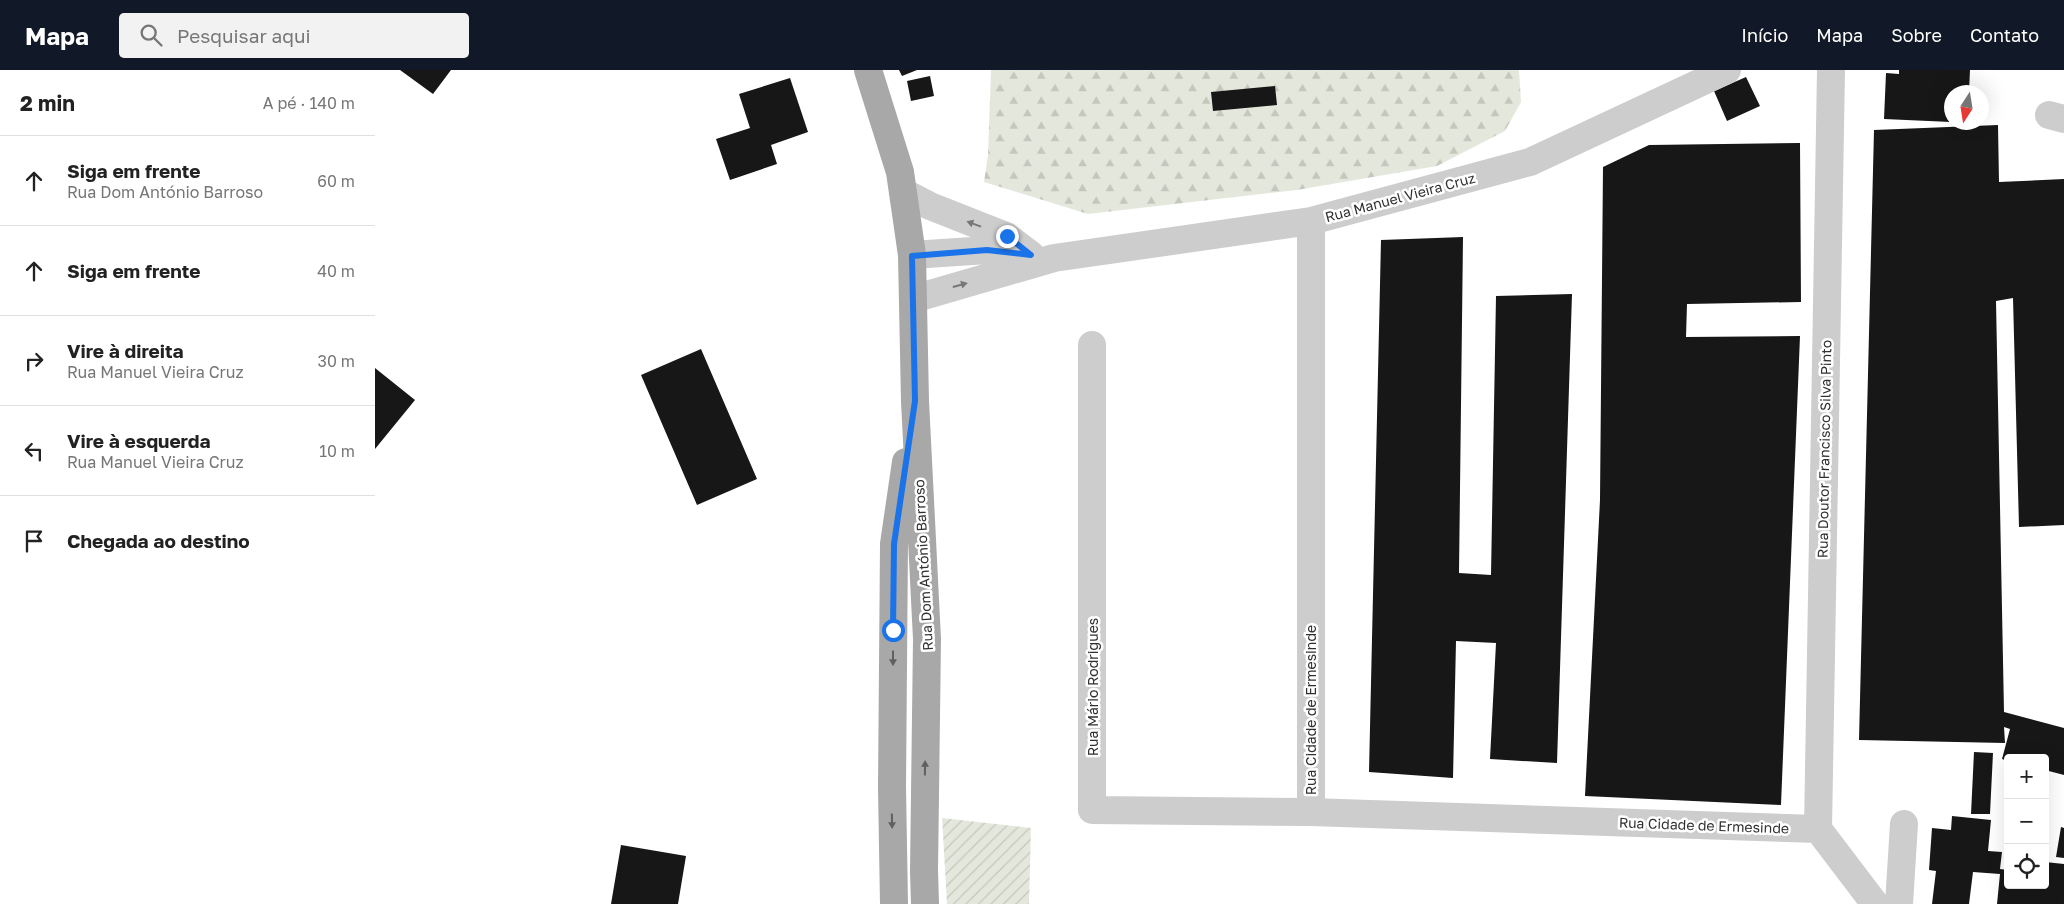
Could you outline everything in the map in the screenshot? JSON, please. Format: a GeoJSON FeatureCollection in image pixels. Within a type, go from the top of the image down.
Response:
{"type":"FeatureCollection","features":[{"type":"Feature","properties":{"kind":"main road"},"geometry":{"type":"LineString","coordinates":[[868,70],[900,172],[903,192],[912,256],[915,401]]}},
{"type":"Feature","properties":{"kind":"main road","name":"Rua Dom António Barroso"},"geometry":{"type":"LineString","coordinates":[[894,904],[891,788],[894,544],[915,401]]}},
{"type":"Feature","properties":{"kind":"main road","name":"Rua Dom António Barroso"},"geometry":{"type":"LineString","coordinates":[[915,401],[927,639],[923,871],[925,904]]}},
{"type":"Feature","properties":{"kind":"street","name":"Rua Manuel Vieira Cruz"},"geometry":{"type":"LineString","coordinates":[[913,299],[1043,257],[1311,221],[1530,162],[1727,70]]}},
{"type":"Feature","properties":{"kind":"street","name":"Rua Doutor Francisco Silva Pinto"},"geometry":{"type":"LineString","coordinates":[[1818,829],[1831,70]]}},
{"type":"Feature","properties":{"kind":"street"},"geometry":{"type":"LineString","coordinates":[[903,192],[930,206],[1007,236],[1043,257]]}},
{"type":"Feature","properties":{"kind":"street","name":"Rua Cidade de Ermesinde"},"geometry":{"type":"LineString","coordinates":[[1311,221],[1311,812],[1818,829]]}},
{"type":"Feature","properties":{"kind":"street","name":"Rua Manuel Vieira Cruz"},"geometry":{"type":"LineString","coordinates":[[912,256],[987,250],[1043,257]]}},
{"type":"Feature","properties":{"kind":"street","name":"Rua Mário Rodrigues"},"geometry":{"type":"LineString","coordinates":[[1092,345],[1092,810],[1311,812]]}},
{"type":"Feature","properties":{"kind":"street"},"geometry":{"type":"LineString","coordinates":[[1899,904],[1904,824]]}},
{"type":"Feature","properties":{"kind":"street"},"geometry":{"type":"LineString","coordinates":[[1818,829],[1875,904]]}},
{"type":"Feature","properties":{"kind":"green space"},"geometry":{"type":"Polygon","coordinates":[[[991,70],[1519,70],[1521,102],[1505,131],[1437,166],[1297,190],[1088,214],[984,182],[988,155],[991,70]]]}},
{"type":"Feature","properties":{"kind":"green space"},"geometry":{"type":"Polygon","coordinates":[[[942,818],[1031,828],[1029,904],[947,904],[942,818]]]}},
{"type":"Feature","properties":{"kind":"building"},"geometry":{"type":"Polygon","coordinates":[[[400,70],[451,70],[433,94],[400,70]]]}},
{"type":"Feature","properties":{"kind":"building"},"geometry":{"type":"Polygon","coordinates":[[[899,70],[917,70],[902,76],[899,70]]]}},
{"type":"Feature","properties":{"kind":"building"},"geometry":{"type":"Polygon","coordinates":[[[1899,70],[1970,70],[1969,85],[1944,85],[1944,122],[1884,119],[1886,73],[1899,74],[1899,70]]]}},
{"type":"Feature","properties":{"kind":"building"},"geometry":{"type":"Polygon","coordinates":[[[930,76],[934,96],[911,101],[907,81],[930,76]]]}},
{"type":"Feature","properties":{"kind":"building"},"geometry":{"type":"Polygon","coordinates":[[[1746,77],[1760,106],[1727,121],[1714,91],[1746,77]]]}},
{"type":"Feature","properties":{"kind":"building"},"geometry":{"type":"Polygon","coordinates":[[[790,78],[808,132],[771,145],[777,164],[730,180],[716,139],[750,128],[739,94],[790,78]]]}},
{"type":"Feature","properties":{"kind":"building"},"geometry":{"type":"Polygon","coordinates":[[[1275,86],[1277,105],[1213,111],[1211,92],[1275,86]]]}},
{"type":"Feature","properties":{"kind":"building"},"geometry":{"type":"Polygon","coordinates":[[[1989,125],[1998,125],[1999,182],[2064,179],[2064,525],[2019,527],[2013,298],[1996,301],[2004,712],[2064,728],[2064,775],[2049,771],[2049,754],[2004,754],[2004,760],[2002,759],[2010,729],[2004,727],[2005,743],[1859,740],[1874,130],[1944,127],[1944,130],[1989,130],[1989,125]]]}},
{"type":"Feature","properties":{"kind":"building"},"geometry":{"type":"Polygon","coordinates":[[[1800,143],[1801,302],[1687,304],[1686,337],[1800,336],[1781,805],[1585,796],[1600,500],[1603,167],[1649,145],[1800,143]]]}},
{"type":"Feature","properties":{"kind":"building"},"geometry":{"type":"Polygon","coordinates":[[[1463,237],[1459,573],[1491,575],[1496,296],[1572,294],[1557,763],[1490,759],[1496,643],[1456,641],[1453,778],[1369,772],[1381,240],[1463,237]]]}},
{"type":"Feature","properties":{"kind":"building"},"geometry":{"type":"Polygon","coordinates":[[[701,349],[757,479],[697,505],[641,375],[701,349]]]}},
{"type":"Feature","properties":{"kind":"building"},"geometry":{"type":"Polygon","coordinates":[[[375,368],[415,400],[375,449],[375,368]]]}},
{"type":"Feature","properties":{"kind":"building"},"geometry":{"type":"Polygon","coordinates":[[[1974,752],[1993,753],[1990,814],[1971,814],[1974,752]]]}},
{"type":"Feature","properties":{"kind":"building"},"geometry":{"type":"Polygon","coordinates":[[[1952,816],[1991,820],[1988,851],[2002,852],[2000,869],[2004,870],[2004,889],[2049,889],[2049,862],[2064,864],[2064,904],[1997,904],[2000,874],[1973,872],[1969,904],[1932,904],[1936,871],[1929,870],[1932,828],[1951,830],[1952,816]]]}},
{"type":"Feature","properties":{"kind":"building"},"geometry":{"type":"Polygon","coordinates":[[[2061,827],[2064,828],[2064,858],[2056,857],[2061,827]]]}},
{"type":"Feature","properties":{"kind":"building"},"geometry":{"type":"Polygon","coordinates":[[[621,845],[686,856],[678,904],[611,904],[621,845]]]}},
{"type":"Feature","properties":{"kind":"route"},"geometry":{"type":"LineString","coordinates":[[893,630],[894,544],[915,401],[912,256],[987,250],[1031,255],[1007,236]]}}]}
